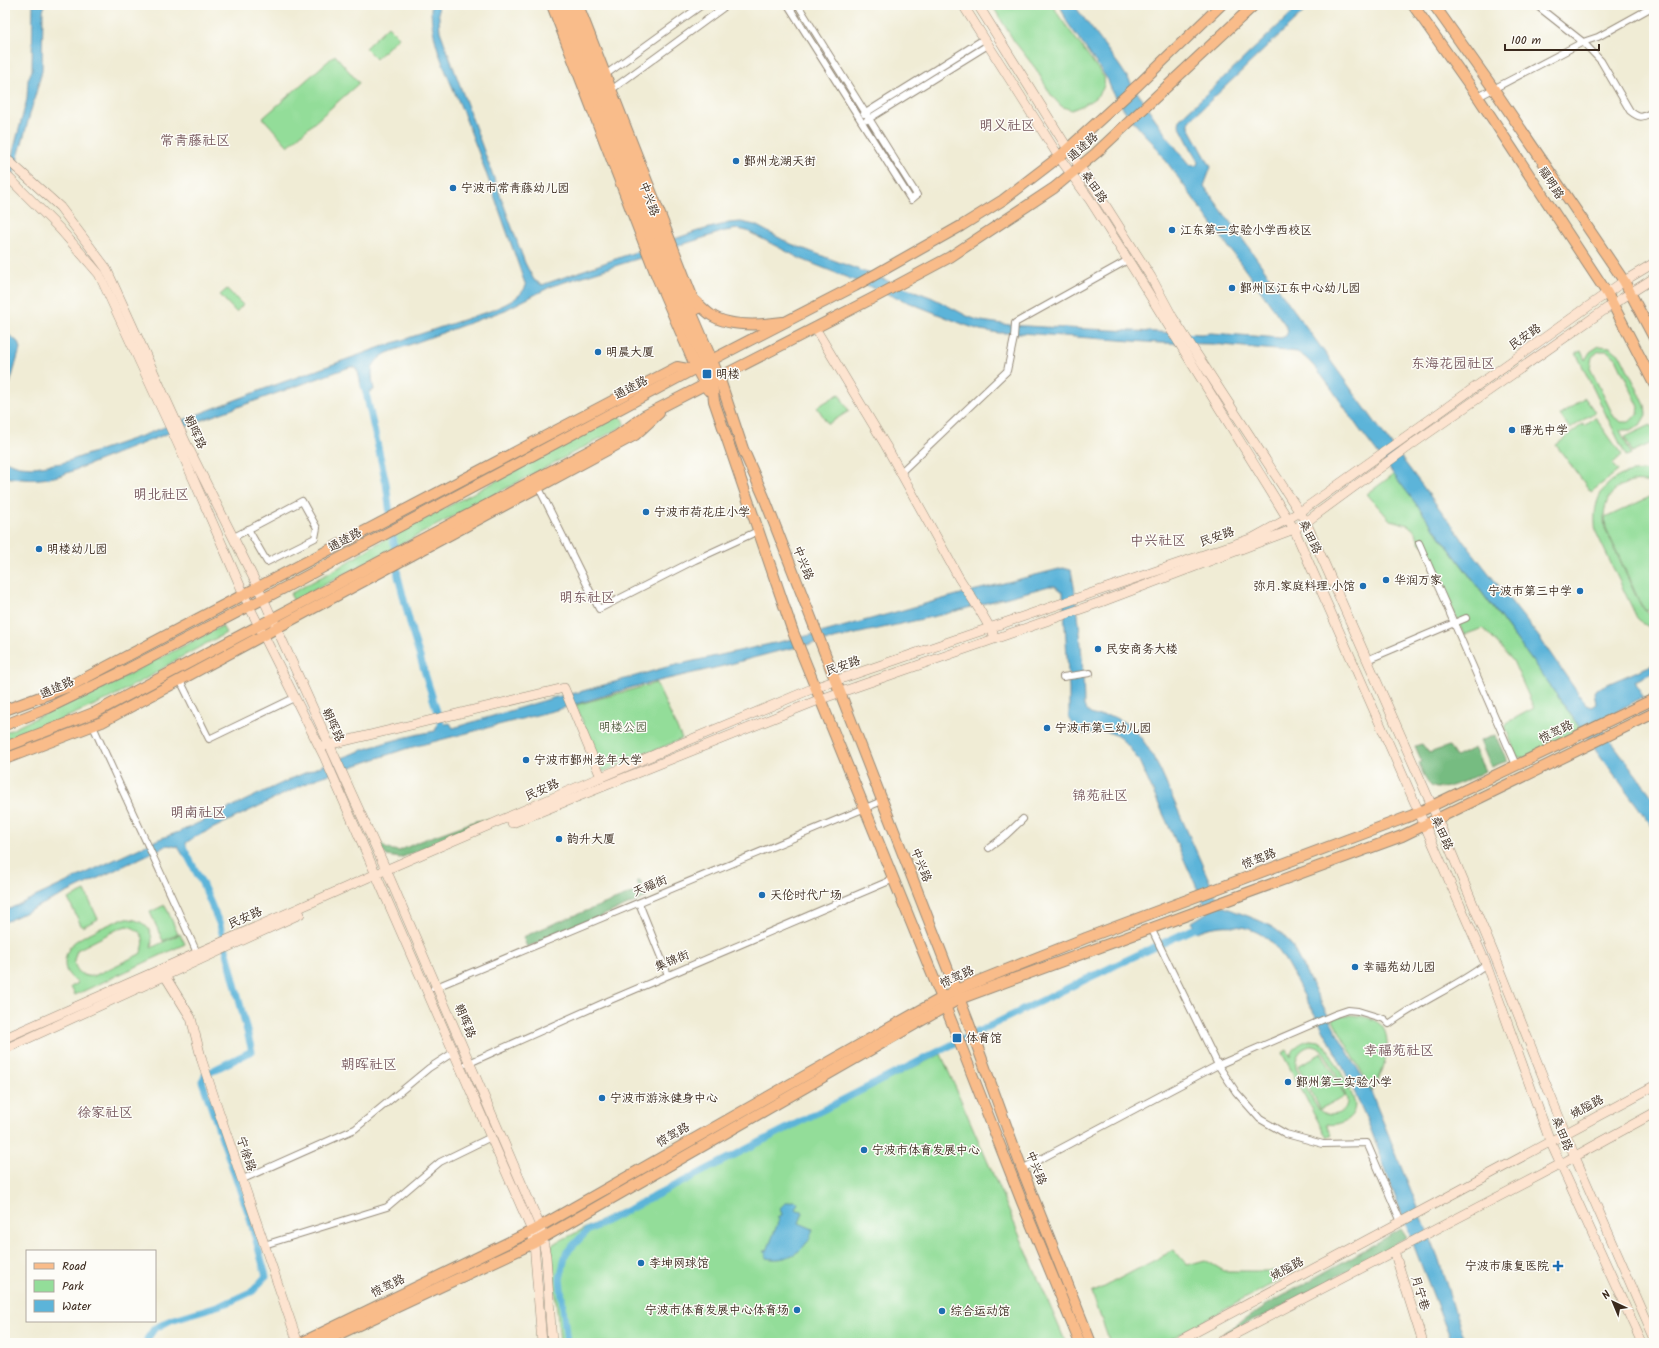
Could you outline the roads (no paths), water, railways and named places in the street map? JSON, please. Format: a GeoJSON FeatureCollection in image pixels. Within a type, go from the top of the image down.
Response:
{"type":"FeatureCollection","features":[{"type":"Feature","properties":{"kind":"main road"},"geometry":{"type":"LineString","coordinates":[[552,5],[650,226]]}},
{"type":"Feature","properties":{"kind":"main road","name":"中兴路"},"geometry":{"type":"LineString","coordinates":[[561,5],[670,274],[704,364],[726,396],[743,450],[764,497],[978,1047],[1022,1169],[1091,1343]]}},
{"type":"Feature","properties":{"kind":"main road","name":"中兴路"},"geometry":{"type":"LineString","coordinates":[[569,5],[650,226],[704,364],[714,380],[714,401],[793,632],[944,1002],[1022,1202],[1080,1343]]}},
{"type":"Feature","properties":{"kind":"main road"},"geometry":{"type":"LineString","coordinates":[[578,5],[611,90],[650,226]]}},
{"type":"Feature","properties":{"kind":"main road","name":"桑田路"},"geometry":{"type":"LineString","coordinates":[[963,5],[1059,157],[1170,320]]}},
{"type":"Feature","properties":{"kind":"main road","name":"桑田路"},"geometry":{"type":"LineString","coordinates":[[978,5],[1068,149],[1151,277],[1170,320]]}},
{"type":"Feature","properties":{"kind":"main road","name":"通途路"},"geometry":{"type":"LineString","coordinates":[[5,725],[48,708],[128,669],[249,606],[704,364],[855,286],[961,226],[1003,200],[1059,157],[1119,103],[1221,5]]}},
{"type":"Feature","properties":{"kind":"main road","name":"通途路"},"geometry":{"type":"LineString","coordinates":[[815,328],[950,257],[1054,188],[1080,167],[1254,5]]}},
{"type":"Feature","properties":{"kind":"main road","name":"福明路"},"geometry":{"type":"LineString","coordinates":[[1413,5],[1478,97],[1607,293],[1654,384]]}},
{"type":"Feature","properties":{"kind":"main road","name":"福明路"},"geometry":{"type":"LineString","coordinates":[[1434,5],[1493,88],[1624,281],[1654,338]]}},
{"type":"Feature","properties":{"kind":"main road","name":"朝晖路"},"geometry":{"type":"LineString","coordinates":[[11,162],[60,207],[106,268],[182,444],[249,606],[324,756],[491,1137],[536,1228]]}},
{"type":"Feature","properties":{"kind":"main road","name":"朝晖路"},"geometry":{"type":"LineString","coordinates":[[5,174],[60,229],[99,274],[166,408]]}},
{"type":"Feature","properties":{"kind":"main road","name":"民安路"},"geometry":{"type":"LineString","coordinates":[[386,872],[821,699],[1059,617],[1294,529],[1306,522],[1382,466],[1408,441],[1607,293],[1654,263]]}},
{"type":"Feature","properties":{"kind":"main road","name":"中兴路"},"geometry":{"type":"LineString","coordinates":[[670,274],[693,299],[704,364]]}},
{"type":"Feature","properties":{"kind":"main road","name":"民安路"},"geometry":{"type":"LineString","coordinates":[[5,1049],[165,976],[212,950],[377,876],[601,777],[816,688],[1253,538],[1300,512],[1377,458],[1408,441],[1654,278]]}},
{"type":"Feature","properties":{"kind":"main road"},"geometry":{"type":"LineString","coordinates":[[693,299],[711,315],[733,323],[772,323],[789,321]]}},
{"type":"Feature","properties":{"kind":"main road"},"geometry":{"type":"LineString","coordinates":[[1170,320],[1189,349]]}},
{"type":"Feature","properties":{"kind":"main road"},"geometry":{"type":"LineString","coordinates":[[5,747],[96,712],[272,619],[381,567],[409,557],[617,436],[644,416],[815,328],[859,399],[966,590],[996,638]]}},
{"type":"Feature","properties":{"kind":"main road","name":"桑田路"},"geometry":{"type":"LineString","coordinates":[[1189,349],[1306,522],[1432,806],[1436,820],[1496,959],[1565,1133],[1654,1337]]}},
{"type":"Feature","properties":{"kind":"main road","name":"桑田路"},"geometry":{"type":"LineString","coordinates":[[1189,349],[1294,529],[1426,825],[1486,964],[1550,1141],[1642,1343]]}},
{"type":"Feature","properties":{"kind":"main road","name":"通途路"},"geometry":{"type":"LineString","coordinates":[[5,710],[70,686],[677,367],[704,364]]}},
{"type":"Feature","properties":{"kind":"main road","name":"朝晖路"},"geometry":{"type":"LineString","coordinates":[[182,444],[234,537],[331,747],[469,1062],[536,1228],[538,1241],[542,1343]]}},
{"type":"Feature","properties":{"kind":"main road"},"geometry":{"type":"LineString","coordinates":[[5,760],[93,726],[263,636],[381,567],[416,542],[536,483]]}},
{"type":"Feature","properties":{"kind":"main road"},"geometry":{"type":"LineString","coordinates":[[319,747],[331,747],[426,721],[564,688],[601,777]]}},
{"type":"Feature","properties":{"kind":"main road","name":"惊驾路"},"geometry":{"type":"LineString","coordinates":[[320,1343],[538,1241],[957,994],[1086,938],[1420,812],[1654,699]]}},
{"type":"Feature","properties":{"kind":"main road","name":"惊驾路"},"geometry":{"type":"LineString","coordinates":[[957,994],[1152,930],[1199,910],[1402,836],[1654,713]]}},
{"type":"Feature","properties":{"kind":"main road","name":"民安路"},"geometry":{"type":"LineString","coordinates":[[5,1038],[197,953],[212,950]]}},
{"type":"Feature","properties":{"kind":"main road","name":"宁徐路"},"geometry":{"type":"LineString","coordinates":[[165,976],[191,1018],[202,1061],[298,1343]]}},
{"type":"Feature","properties":{"kind":"main road","name":"惊驾路"},"geometry":{"type":"LineString","coordinates":[[301,1343],[536,1228],[944,1002]]}},
{"type":"Feature","properties":{"kind":"main road","name":"姚隘路"},"geometry":{"type":"LineString","coordinates":[[1174,1343],[1654,1086]]}},
{"type":"Feature","properties":{"kind":"main road"},"geometry":{"type":"LineString","coordinates":[[1218,1343],[1561,1164],[1654,1113]]}},
{"type":"Feature","properties":{"kind":"main road","name":"朝晖路"},"geometry":{"type":"LineString","coordinates":[[538,1241],[546,1256],[552,1343]]}},
{"type":"Feature","properties":{"kind":"main road","name":"月宁巷"},"geometry":{"type":"LineString","coordinates":[[1394,1251],[1423,1343]]}},
{"type":"Feature","properties":{"kind":"main road"},"geometry":{"type":"LineString","coordinates":[[1650,1343],[1654,1341]]}},
{"type":"Feature","properties":{"kind":"street"},"geometry":{"type":"LineString","coordinates":[[605,75],[702,5]]}},
{"type":"Feature","properties":{"kind":"street"},"geometry":{"type":"LineString","coordinates":[[611,90],[727,5]]}},
{"type":"Feature","properties":{"kind":"street"},"geometry":{"type":"LineString","coordinates":[[788,5],[911,200],[917,194],[798,5]]}},
{"type":"Feature","properties":{"kind":"street"},"geometry":{"type":"LineString","coordinates":[[1536,5],[1583,42],[1601,62],[1630,111],[1636,117],[1642,118],[1654,111]]}},
{"type":"Feature","properties":{"kind":"street"},"geometry":{"type":"LineString","coordinates":[[1478,97],[1583,42],[1598,37],[1654,6]]}},
{"type":"Feature","properties":{"kind":"street"},"geometry":{"type":"LineString","coordinates":[[859,117],[986,42]]}},
{"type":"Feature","properties":{"kind":"street"},"geometry":{"type":"LineString","coordinates":[[863,123],[986,42]]}},
{"type":"Feature","properties":{"kind":"street"},"geometry":{"type":"LineString","coordinates":[[901,472],[1006,371],[1014,338],[1015,323],[1128,260]]}},
{"type":"Feature","properties":{"kind":"street"},"geometry":{"type":"LineString","coordinates":[[536,483],[599,609],[758,530]]}},
{"type":"Feature","properties":{"kind":"street"},"geometry":{"type":"LineString","coordinates":[[234,537],[248,529],[302,501],[318,528],[315,538],[267,562],[248,529]]}},
{"type":"Feature","properties":{"kind":"street"},"geometry":{"type":"LineString","coordinates":[[1419,543],[1516,765]]}},
{"type":"Feature","properties":{"kind":"street"},"geometry":{"type":"LineString","coordinates":[[1367,660],[1466,618]]}},
{"type":"Feature","properties":{"kind":"street"},"geometry":{"type":"LineString","coordinates":[[1063,677],[1090,673]]}},
{"type":"Feature","properties":{"kind":"street"},"geometry":{"type":"LineString","coordinates":[[180,680],[209,739],[294,698]]}},
{"type":"Feature","properties":{"kind":"street"},"geometry":{"type":"LineString","coordinates":[[93,726],[144,840],[156,859],[197,953]]}},
{"type":"Feature","properties":{"kind":"street","name":"天福街"},"geometry":{"type":"LineString","coordinates":[[427,991],[882,801]]}},
{"type":"Feature","properties":{"kind":"street"},"geometry":{"type":"LineString","coordinates":[[989,848],[1023,819]]}},
{"type":"Feature","properties":{"kind":"street","name":"集锦街"},"geometry":{"type":"LineString","coordinates":[[460,1067],[668,975],[894,879]]}},
{"type":"Feature","properties":{"kind":"street"},"geometry":{"type":"LineString","coordinates":[[639,903],[668,975]]}},
{"type":"Feature","properties":{"kind":"street"},"geometry":{"type":"LineString","coordinates":[[1152,930],[1218,1065],[1236,1092],[1260,1119],[1286,1134],[1323,1144],[1367,1143],[1401,1222]]}},
{"type":"Feature","properties":{"kind":"street"},"geometry":{"type":"LineString","coordinates":[[1022,1169],[1218,1065],[1317,1021],[1348,1010],[1358,1011],[1384,1019],[1389,1024],[1407,1011],[1472,975],[1486,964]]}},
{"type":"Feature","properties":{"kind":"street"},"geometry":{"type":"LineString","coordinates":[[243,1179],[355,1129],[429,1068],[454,1052]]}},
{"type":"Feature","properties":{"kind":"street"},"geometry":{"type":"LineString","coordinates":[[264,1245],[387,1207],[440,1162],[491,1137]]}},
{"type":"Feature","properties":{"kind":"water"},"geometry":{"type":"Polygon","coordinates":[[[33,5],[45,5],[43,11],[42,71],[5,204],[5,182],[27,99],[28,80],[32,70],[33,5]]]}},
{"type":"Feature","properties":{"kind":"water"},"geometry":{"type":"Polygon","coordinates":[[[431,5],[438,5],[440,31],[525,263],[534,280],[542,285],[698,231],[729,223],[741,222],[755,225],[791,244],[933,298],[969,317],[981,321],[1010,325],[1044,327],[1201,334],[1211,333],[1281,338],[1286,336],[1288,331],[1286,326],[1153,143],[1120,104],[1110,87],[1108,80],[1067,22],[1060,5],[1074,5],[1119,65],[1166,135],[1187,162],[1194,166],[1197,165],[1198,162],[1179,125],[1180,119],[1300,5],[1311,5],[1189,121],[1189,127],[1211,167],[1204,186],[1388,440],[1469,548],[1539,637],[1586,705],[1591,707],[1596,704],[1594,692],[1596,689],[1654,664],[1654,672],[1635,681],[1643,697],[1597,722],[1654,799],[1654,829],[1332,389],[1305,357],[1297,352],[1213,344],[1160,343],[1021,333],[999,333],[980,330],[801,259],[747,231],[738,229],[725,231],[552,286],[505,310],[387,353],[374,364],[372,378],[374,390],[363,394],[358,372],[355,367],[350,367],[207,418],[62,475],[34,479],[5,477],[5,461],[19,466],[34,467],[62,463],[144,435],[264,389],[381,347],[490,311],[520,295],[526,286],[465,117],[442,62],[434,34],[431,5]]]}},
{"type":"Feature","properties":{"kind":"water"},"geometry":{"type":"Polygon","coordinates":[[[5,332],[18,342],[20,349],[5,401],[5,364],[7,353],[5,348],[5,332]]]}},
{"type":"Feature","properties":{"kind":"water"},"geometry":{"type":"Polygon","coordinates":[[[1063,568],[1071,570],[1077,604],[1082,655],[1084,706],[1092,715],[1111,716],[1122,721],[1136,732],[1146,745],[1161,772],[1220,905],[1269,925],[1278,931],[1292,946],[1338,1035],[1371,1092],[1438,1257],[1466,1343],[1452,1343],[1363,1111],[1330,1041],[1282,955],[1271,942],[1263,936],[1245,928],[1226,926],[1197,932],[1192,922],[1208,912],[1139,761],[1124,742],[1115,735],[1103,732],[1084,734],[1077,731],[1069,719],[1069,689],[1063,592],[1055,586],[1049,586],[945,614],[775,652],[633,687],[560,709],[405,749],[315,779],[193,838],[186,843],[186,847],[189,852],[183,855],[178,847],[168,845],[5,922],[5,911],[304,773],[368,748],[401,738],[435,731],[437,726],[450,723],[453,728],[556,697],[576,693],[667,667],[824,632],[957,595],[1063,568]]]}},
{"type":"Feature","properties":{"kind":"water"},"geometry":{"type":"Polygon","coordinates":[[[796,1201],[798,1203],[795,1209],[802,1211],[803,1213],[799,1223],[813,1229],[810,1236],[801,1249],[789,1257],[782,1259],[766,1258],[764,1251],[767,1251],[779,1220],[777,1217],[782,1215],[780,1208],[785,1203],[796,1201]]]}},
{"type":"Feature","properties":{"kind":"waterway"},"geometry":{"type":"LineString","coordinates":[[364,384],[386,483],[398,576],[413,635],[444,734]]}},
{"type":"Feature","properties":{"kind":"waterway"},"geometry":{"type":"LineString","coordinates":[[148,1343],[147,1339],[154,1329],[171,1320],[227,1303],[253,1291],[266,1276],[249,1215],[202,1081],[206,1074],[252,1051],[220,925],[202,883],[182,845]]}},
{"type":"Feature","properties":{"kind":"waterway"},"geometry":{"type":"LineString","coordinates":[[567,1343],[560,1279],[566,1253],[587,1231],[816,1113],[970,1036],[1202,925]]}},
{"type":"Feature","properties":{"kind":"place","name":"鄞州龙湖天街"},"geometry":{"type":"Point","coordinates":[736,161]}},
{"type":"Feature","properties":{"kind":"place","name":"宁波市常青藤幼儿园"},"geometry":{"type":"Point","coordinates":[453,188]}},
{"type":"Feature","properties":{"kind":"place","name":"江东第二实验小学西校区"},"geometry":{"type":"Point","coordinates":[1172,230]}},
{"type":"Feature","properties":{"kind":"place","name":"鄞州区江东中心幼儿园"},"geometry":{"type":"Point","coordinates":[1232,288]}},
{"type":"Feature","properties":{"kind":"place","name":"明晨大厦"},"geometry":{"type":"Point","coordinates":[598,352]}},
{"type":"Feature","properties":{"kind":"place","name":"明楼"},"geometry":{"type":"Point","coordinates":[707,374]}},
{"type":"Feature","properties":{"kind":"place","name":"曙光中学"},"geometry":{"type":"Point","coordinates":[1512,430]}},
{"type":"Feature","properties":{"kind":"place","name":"宁波市荷花庄小学"},"geometry":{"type":"Point","coordinates":[646,512]}},
{"type":"Feature","properties":{"kind":"place","name":"明楼幼儿园"},"geometry":{"type":"Point","coordinates":[39,549]}},
{"type":"Feature","properties":{"kind":"place","name":"华润万家"},"geometry":{"type":"Point","coordinates":[1386,580]}},
{"type":"Feature","properties":{"kind":"place","name":"弥月.家庭料理.小馆"},"geometry":{"type":"Point","coordinates":[1363,586]}},
{"type":"Feature","properties":{"kind":"place","name":"宁波市第三中学"},"geometry":{"type":"Point","coordinates":[1580,591]}},
{"type":"Feature","properties":{"kind":"place","name":"民安商务大楼"},"geometry":{"type":"Point","coordinates":[1098,649]}},
{"type":"Feature","properties":{"kind":"place","name":"宁波市第三幼儿园"},"geometry":{"type":"Point","coordinates":[1047,728]}},
{"type":"Feature","properties":{"kind":"place","name":"宁波市鄞州老年大学"},"geometry":{"type":"Point","coordinates":[526,760]}},
{"type":"Feature","properties":{"kind":"place","name":"韵升大厦"},"geometry":{"type":"Point","coordinates":[559,839]}},
{"type":"Feature","properties":{"kind":"place","name":"天伦时代广场"},"geometry":{"type":"Point","coordinates":[762,895]}},
{"type":"Feature","properties":{"kind":"place","name":"幸福苑幼儿园"},"geometry":{"type":"Point","coordinates":[1355,967]}},
{"type":"Feature","properties":{"kind":"place","name":"体育馆"},"geometry":{"type":"Point","coordinates":[957,1038]}},
{"type":"Feature","properties":{"kind":"place","name":"鄞州第二实验小学"},"geometry":{"type":"Point","coordinates":[1288,1082]}},
{"type":"Feature","properties":{"kind":"place","name":"宁波市游泳健身中心"},"geometry":{"type":"Point","coordinates":[602,1098]}},
{"type":"Feature","properties":{"kind":"place","name":"宁波市体育发展中心"},"geometry":{"type":"Point","coordinates":[864,1150]}},
{"type":"Feature","properties":{"kind":"place","name":"李坤网球馆"},"geometry":{"type":"Point","coordinates":[641,1263]}},
{"type":"Feature","properties":{"kind":"place","name":"宁波市康复医院"},"geometry":{"type":"Point","coordinates":[1558,1266]}},
{"type":"Feature","properties":{"kind":"place","name":"宁波市体育发展中心体育场"},"geometry":{"type":"Point","coordinates":[797,1310]}},
{"type":"Feature","properties":{"kind":"place","name":"综合运动馆"},"geometry":{"type":"Point","coordinates":[942,1311]}},
{"type":"Feature","properties":{"kind":"district","name":"明义社区"},"geometry":{"type":"Point","coordinates":[1007,126]}},
{"type":"Feature","properties":{"kind":"district","name":"常青藤社区"},"geometry":{"type":"Point","coordinates":[195,141]}},
{"type":"Feature","properties":{"kind":"district","name":"东海花园社区"},"geometry":{"type":"Point","coordinates":[1453,364]}},
{"type":"Feature","properties":{"kind":"district","name":"明北社区"},"geometry":{"type":"Point","coordinates":[161,495]}},
{"type":"Feature","properties":{"kind":"district","name":"中兴社区"},"geometry":{"type":"Point","coordinates":[1158,541]}},
{"type":"Feature","properties":{"kind":"district","name":"明东社区"},"geometry":{"type":"Point","coordinates":[587,598]}},
{"type":"Feature","properties":{"kind":"district","name":"锦苑社区"},"geometry":{"type":"Point","coordinates":[1100,796]}},
{"type":"Feature","properties":{"kind":"district","name":"明南社区"},"geometry":{"type":"Point","coordinates":[198,813]}},
{"type":"Feature","properties":{"kind":"district","name":"幸福苑社区"},"geometry":{"type":"Point","coordinates":[1399,1051]}},
{"type":"Feature","properties":{"kind":"district","name":"朝晖社区"},"geometry":{"type":"Point","coordinates":[369,1065]}},
{"type":"Feature","properties":{"kind":"district","name":"徐家社区"},"geometry":{"type":"Point","coordinates":[105,1113]}},
{"type":"Feature","properties":{"kind":"park label","name":"明楼公园"},"geometry":{"type":"Point","coordinates":[623,727]}}]}
